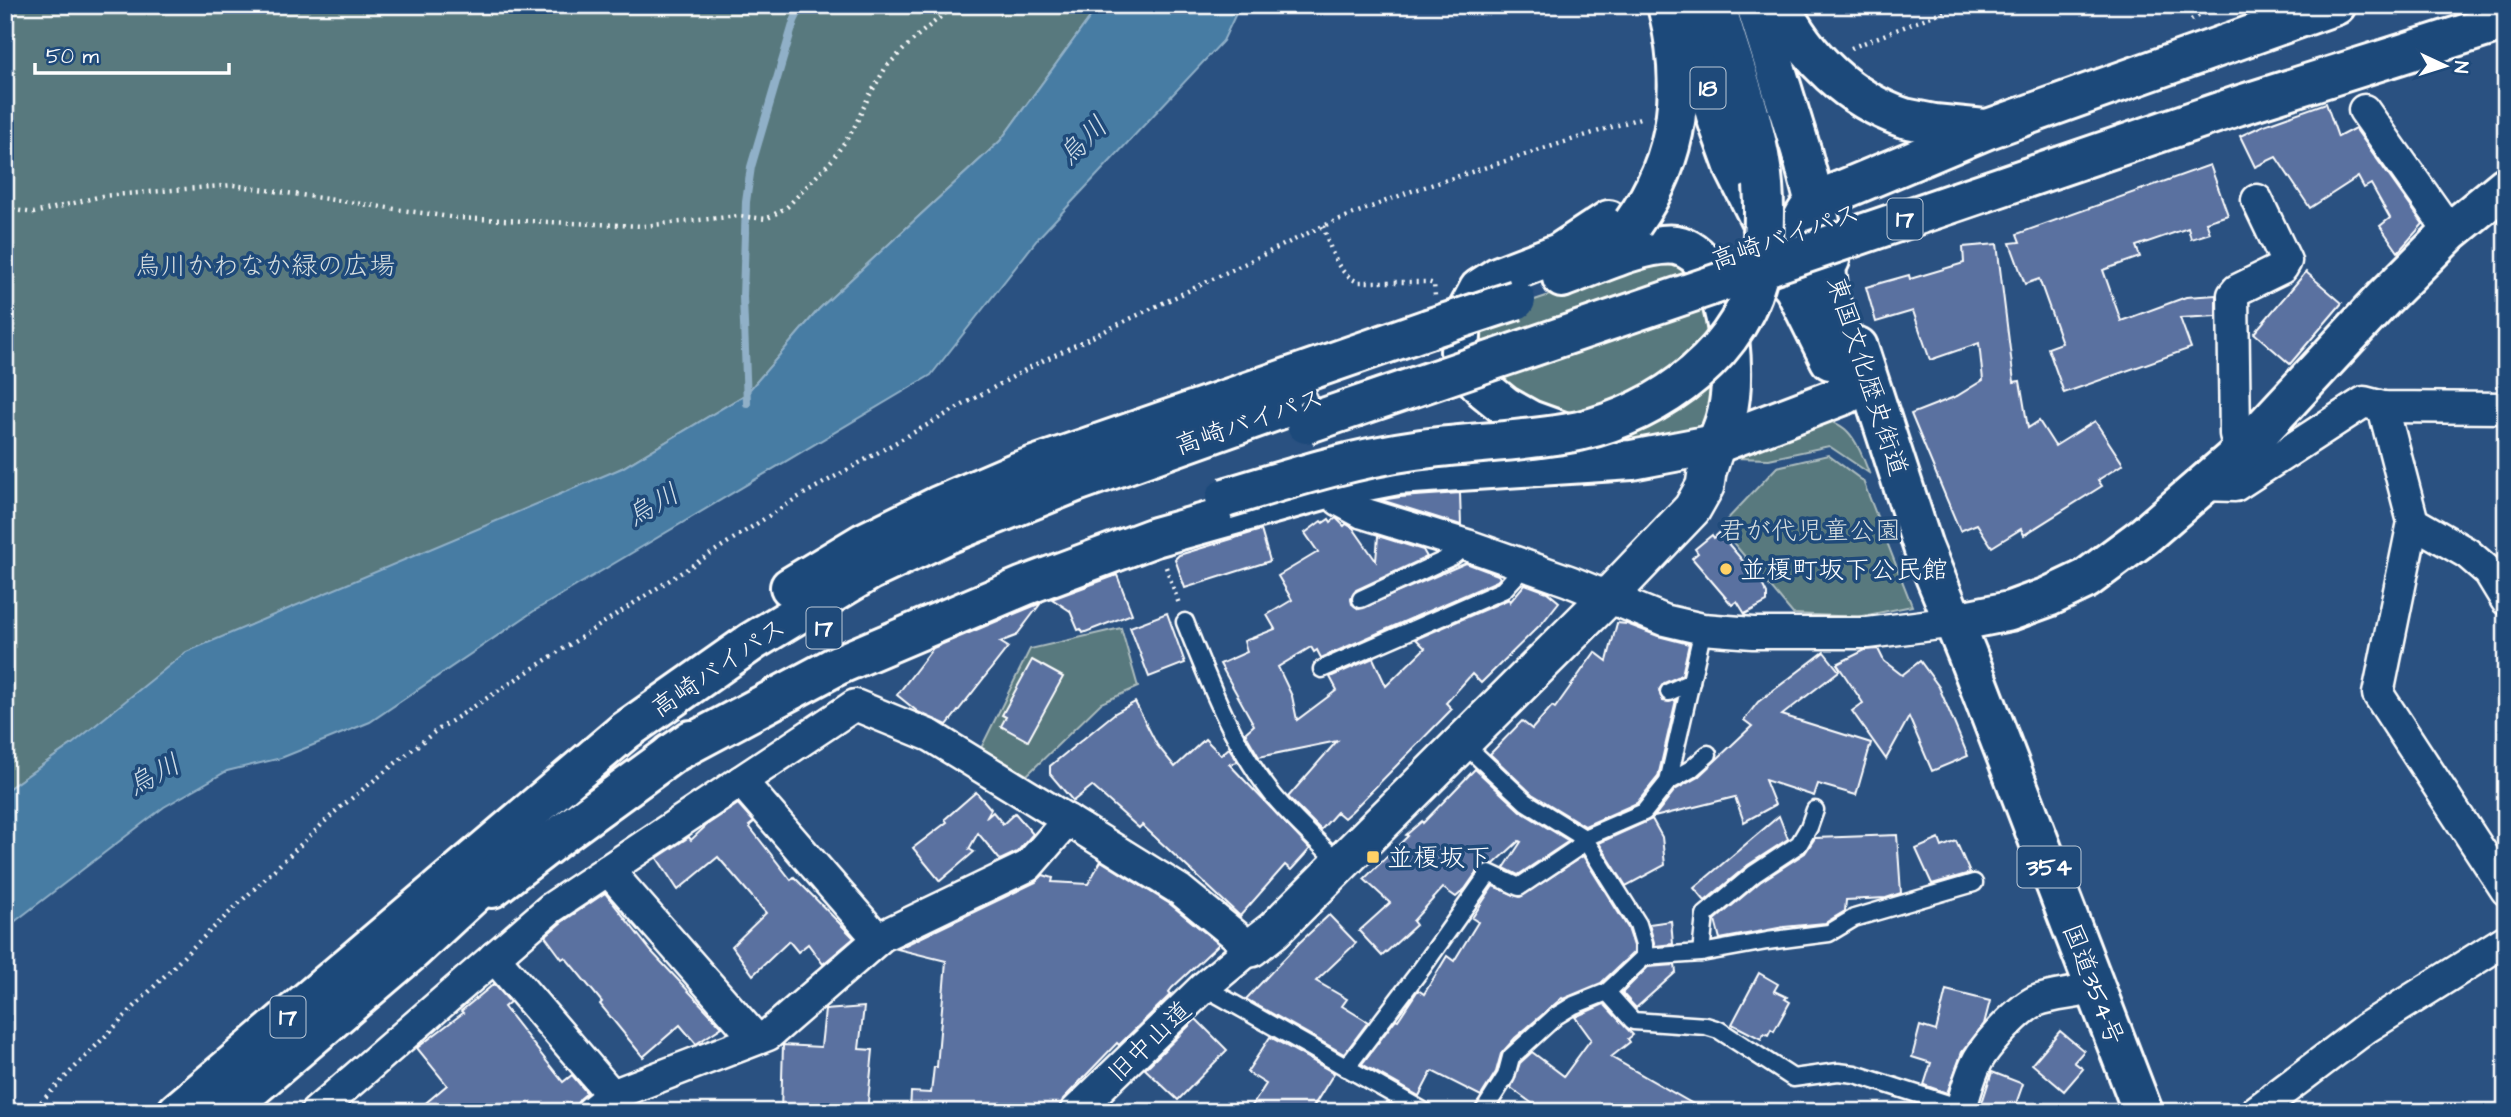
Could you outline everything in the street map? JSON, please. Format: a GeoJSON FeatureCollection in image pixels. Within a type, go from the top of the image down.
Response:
{"type":"FeatureCollection","features":[{"type":"Feature","properties":{"kind":"highway"},"geometry":{"type":"LineString","coordinates":[[1562,278],[1595,257],[1621,221],[1630,191],[1651,144],[1658,90],[1658,50],[1653,5]]}},
{"type":"Feature","properties":{"kind":"highway"},"geometry":{"type":"LineString","coordinates":[[1667,5],[1676,59],[1677,117],[1663,172],[1648,201],[1621,221],[1559,253],[1499,276],[1479,289],[1462,321],[1460,352],[1472,374],[1485,389],[1505,407],[1530,420],[1598,442],[1679,451]]}},
{"type":"Feature","properties":{"kind":"highway","name":"18"},"geometry":{"type":"LineString","coordinates":[[1683,5],[1735,169],[1790,282]]}},
{"type":"Feature","properties":{"kind":"highway"},"geometry":{"type":"LineString","coordinates":[[405,937],[558,837],[671,754],[827,651],[932,603],[1018,567],[1307,473],[1382,456],[1439,447],[1561,434],[1621,418],[1664,398],[1703,366],[1721,346],[1748,300],[1760,265],[1764,222],[1763,182],[1716,5]]}},
{"type":"Feature","properties":{"kind":"highway"},"geometry":{"type":"LineString","coordinates":[[671,754],[838,665],[1024,586],[1155,537],[1330,488],[1398,475],[1585,465],[1632,460],[1716,444],[1847,394],[1849,362],[1829,298],[1818,220],[1801,150],[1756,5]]}},
{"type":"Feature","properties":{"kind":"highway"},"geometry":{"type":"LineString","coordinates":[[1780,5],[1808,51],[1829,73],[1870,103],[1904,118],[1988,129]]}},
{"type":"Feature","properties":{"kind":"highway","name":"17"},"geometry":{"type":"LineString","coordinates":[[1818,220],[1988,129],[2336,5]]}},
{"type":"Feature","properties":{"kind":"highway","name":"高崎バイパス"},"geometry":{"type":"LineString","coordinates":[[1302,413],[2468,5]]}},
{"type":"Feature","properties":{"kind":"highway","name":"高崎バイパス"},"geometry":{"type":"LineString","coordinates":[[224,1112],[405,937],[625,731],[753,641],[871,570],[945,535],[1051,492],[1302,413],[2223,110],[2506,21]]}},
{"type":"Feature","properties":{"kind":"highway"},"geometry":{"type":"LineString","coordinates":[[1955,622],[2010,611],[2048,597],[2086,579],[2144,536],[2240,453],[2384,298],[2450,232],[2506,186]]}},
{"type":"Feature","properties":{"kind":"highway"},"geometry":{"type":"LineString","coordinates":[[1790,282],[1799,230],[1818,220]]}},
{"type":"Feature","properties":{"kind":"highway","name":"東国文化歴史街道"},"geometry":{"type":"LineString","coordinates":[[1818,220],[1923,547]]}},
{"type":"Feature","properties":{"kind":"highway"},"geometry":{"type":"LineString","coordinates":[[405,937],[625,706],[772,600],[863,543],[938,506],[1017,472],[1432,319],[1516,300],[1562,278],[1666,244],[1684,247],[1699,259],[1721,295],[1730,386],[1727,413],[1716,444]]}},
{"type":"Feature","properties":{"kind":"highway","name":"東国文化歴史街道"},"geometry":{"type":"LineString","coordinates":[[1790,282],[1923,547],[1955,622]]}},
{"type":"Feature","properties":{"kind":"highway","name":"国道354号"},"geometry":{"type":"LineString","coordinates":[[1955,622],[2143,1112]]}},
{"type":"Feature","properties":{"kind":"highway","name":"高崎バイパス"},"geometry":{"type":"LineString","coordinates":[[177,1112],[405,937]]}},
{"type":"Feature","properties":{"kind":"street"},"geometry":{"type":"LineString","coordinates":[[2364,110],[2450,232]]}},
{"type":"Feature","properties":{"kind":"street"},"geometry":{"type":"LineString","coordinates":[[2240,453],[2235,434],[2233,295],[2237,290],[2285,265],[2257,200]]}},
{"type":"Feature","properties":{"kind":"street"},"geometry":{"type":"LineString","coordinates":[[2203,485],[2235,486],[2364,402],[2384,407],[2506,408]]}},
{"type":"Feature","properties":{"kind":"street"},"geometry":{"type":"LineString","coordinates":[[2384,407],[2413,522],[2378,694],[2506,890]]}},
{"type":"Feature","properties":{"kind":"street"},"geometry":{"type":"LineString","coordinates":[[316,1112],[551,908],[855,705],[931,736],[1180,890],[1226,968],[1274,930],[1608,597],[1692,509],[1705,486],[1716,444]]}},
{"type":"Feature","properties":{"kind":"street"},"geometry":{"type":"LineString","coordinates":[[1330,488],[1339,500],[1363,513],[1525,565],[1664,620],[1703,629],[1753,633],[1868,633],[1955,622]]}},
{"type":"Feature","properties":{"kind":"street"},"geometry":{"type":"LineString","coordinates":[[2413,522],[2467,553],[2489,572],[2506,600]]}},
{"type":"Feature","properties":{"kind":"street"},"geometry":{"type":"LineString","coordinates":[[741,781],[878,939]]}},
{"type":"Feature","properties":{"kind":"street"},"geometry":{"type":"LineString","coordinates":[[494,957],[601,1103],[768,1035],[878,939],[1028,866],[1068,820]]}},
{"type":"Feature","properties":{"kind":"street"},"geometry":{"type":"LineString","coordinates":[[608,870],[756,1039]]}},
{"type":"Feature","properties":{"kind":"street"},"geometry":{"type":"LineString","coordinates":[[2255,1112],[2366,1028],[2506,940]]}},
{"type":"Feature","properties":{"kind":"street","name":"旧中山道"},"geometry":{"type":"LineString","coordinates":[[1075,1112],[1226,968]]}},
{"type":"Feature","properties":{"kind":"street"},"geometry":{"type":"LineString","coordinates":[[1961,1110],[1979,1056],[2015,1018],[2032,1003],[2095,988]]}},
{"type":"Feature","properties":{"kind":"lane"},"geometry":{"type":"LineString","coordinates":[[1361,598],[1453,555],[1467,545]]}},
{"type":"Feature","properties":{"kind":"lane"},"geometry":{"type":"LineString","coordinates":[[1322,669],[1503,590],[1525,565]]}},
{"type":"Feature","properties":{"kind":"lane"},"geometry":{"type":"LineString","coordinates":[[1185,622],[1228,724],[1262,781],[1340,864]]}},
{"type":"Feature","properties":{"kind":"lane"},"geometry":{"type":"LineString","coordinates":[[1668,782],[1703,629]]}},
{"type":"Feature","properties":{"kind":"lane"},"geometry":{"type":"LineString","coordinates":[[1669,692],[1691,682]]}},
{"type":"Feature","properties":{"kind":"lane"},"geometry":{"type":"LineString","coordinates":[[1462,742],[1526,802],[1584,838],[1638,923],[1644,944],[1644,957]]}},
{"type":"Feature","properties":{"kind":"lane"},"geometry":{"type":"LineString","coordinates":[[1346,1068],[1422,968],[1489,873],[1520,887],[1577,848],[1584,838],[1644,812],[1668,782],[1691,769],[1708,754]]}},
{"type":"Feature","properties":{"kind":"lane"},"geometry":{"type":"LineString","coordinates":[[1701,953],[1705,915],[1754,874],[1799,844],[1809,828],[1815,810]]}},
{"type":"Feature","properties":{"kind":"lane"},"geometry":{"type":"LineString","coordinates":[[1483,1112],[1506,1076],[1511,1056],[1556,1016],[1574,1005],[1607,992],[1644,957],[1701,953],[1829,933],[1854,918],[1974,883]]}},
{"type":"Feature","properties":{"kind":"lane"},"geometry":{"type":"LineString","coordinates":[[1226,968],[1346,1068],[1425,1112]]}},
{"type":"Feature","properties":{"kind":"lane"},"geometry":{"type":"LineString","coordinates":[[1607,992],[1633,1021],[1706,1026],[1719,1030],[1793,1078],[1838,1072],[1855,1074],[1961,1110]]}},
{"type":"Feature","properties":{"kind":"path"},"geometry":{"type":"LineString","coordinates":[[5,197],[15,209],[34,213],[102,196],[233,185],[456,218],[643,226],[738,215],[766,219],[787,207],[832,160],[853,130],[886,67],[916,37],[955,5]]}},
{"type":"Feature","properties":{"kind":"path"},"geometry":{"type":"LineString","coordinates":[[1323,226],[1336,262],[1348,277],[1358,282],[1434,284],[1432,319]]}},
{"type":"Feature","properties":{"kind":"path"},"geometry":{"type":"LineString","coordinates":[[1165,564],[1185,622]]}},
{"type":"Feature","properties":{"kind":"green space","name":"烏川かわなか緑の広場"},"geometry":{"type":"Polygon","coordinates":[[[5,5],[1099,5],[1000,141],[819,309],[746,394],[622,468],[71,745],[5,791],[5,5]]]}},
{"type":"Feature","properties":{"kind":"green space"},"geometry":{"type":"Polygon","coordinates":[[[1670,258],[1701,283],[1720,387],[1705,424],[1694,430],[1635,440],[1610,438],[1505,396],[1472,333],[1520,305],[1611,274],[1670,258]]]}},
{"type":"Feature","properties":{"kind":"green space"},"geometry":{"type":"Polygon","coordinates":[[[1827,421],[1836,423],[1849,433],[1859,448],[1869,473],[1829,446],[1769,459],[1735,458],[1743,449],[1827,421]]]}},
{"type":"Feature","properties":{"kind":"green space","name":"君が代児童公園"},"geometry":{"type":"Polygon","coordinates":[[[1828,455],[1863,481],[1912,606],[1858,617],[1793,614],[1720,527],[1777,467],[1828,455]]]}},
{"type":"Feature","properties":{"kind":"green space"},"geometry":{"type":"Polygon","coordinates":[[[1121,628],[1138,687],[1101,703],[1027,775],[981,748],[1030,649],[1121,628]]]}},
{"type":"Feature","properties":{"kind":"water","name":"烏川"},"geometry":{"type":"Polygon","coordinates":[[[1099,5],[1240,5],[1223,41],[1040,236],[931,375],[534,611],[370,722],[281,758],[227,771],[164,807],[5,929],[5,791],[71,745],[186,652],[622,468],[746,394],[819,309],[1000,141],[1099,5]]]}},
{"type":"Feature","properties":{"kind":"building"},"geometry":{"type":"Polygon","coordinates":[[[2326,103],[2338,137],[2355,128],[2423,224],[2398,252],[2380,226],[2390,218],[2371,184],[2364,188],[2358,177],[2310,208],[2276,157],[2255,167],[2240,136],[2326,103]]]}},
{"type":"Feature","properties":{"kind":"building"},"geometry":{"type":"Polygon","coordinates":[[[2210,165],[2228,215],[2206,222],[2210,233],[2191,239],[2188,228],[2136,246],[2140,257],[2103,270],[2121,321],[2186,297],[2216,295],[2216,316],[2180,318],[2191,348],[2064,393],[2048,348],[2062,343],[2039,279],[2025,284],[2010,243],[2020,242],[2017,234],[2210,165]]]}},
{"type":"Feature","properties":{"kind":"building"},"geometry":{"type":"Polygon","coordinates":[[[1997,244],[2014,382],[2020,381],[2028,428],[2039,421],[2055,446],[2095,421],[2123,464],[2098,480],[2102,486],[2024,535],[2021,529],[1992,547],[1977,524],[1960,531],[1911,414],[1957,396],[1983,380],[1979,343],[1930,360],[1913,311],[1876,322],[1866,287],[1909,275],[1910,279],[1964,263],[1963,247],[1997,244]]]}},
{"type":"Feature","properties":{"kind":"building"},"geometry":{"type":"Polygon","coordinates":[[[2306,272],[2342,303],[2290,364],[2254,333],[2306,272]]]}},
{"type":"Feature","properties":{"kind":"building"},"geometry":{"type":"Polygon","coordinates":[[[1460,493],[1461,525],[1381,500],[1400,497],[1460,493]]]}},
{"type":"Feature","properties":{"kind":"building"},"geometry":{"type":"Polygon","coordinates":[[[1336,518],[1344,526],[1346,524],[1353,528],[1376,561],[1378,536],[1423,550],[1427,557],[1356,590],[1351,599],[1352,604],[1359,609],[1466,563],[1500,578],[1321,658],[1317,650],[1314,652],[1311,647],[1278,667],[1292,696],[1297,720],[1337,690],[1330,677],[1373,658],[1386,686],[1425,648],[1416,639],[1509,599],[1510,602],[1525,584],[1547,592],[1559,602],[1543,622],[1481,683],[1472,674],[1446,703],[1452,709],[1352,811],[1344,818],[1337,812],[1321,830],[1288,797],[1337,741],[1259,757],[1245,733],[1254,725],[1220,664],[1247,652],[1244,641],[1275,629],[1267,615],[1292,600],[1278,576],[1318,552],[1305,533],[1321,521],[1323,523],[1329,519],[1331,522],[1336,518]]]}},
{"type":"Feature","properties":{"kind":"building"},"geometry":{"type":"Polygon","coordinates":[[[1261,530],[1270,561],[1185,588],[1175,559],[1179,555],[1261,530]]]}},
{"type":"Feature","properties":{"kind":"building","name":"並榎町坂下公民館"},"geometry":{"type":"Polygon","coordinates":[[[1719,533],[1761,582],[1767,594],[1767,602],[1745,614],[1737,601],[1732,605],[1692,558],[1698,553],[1695,549],[1712,535],[1714,538],[1719,533]]]}},
{"type":"Feature","properties":{"kind":"building"},"geometry":{"type":"Polygon","coordinates":[[[1117,575],[1132,614],[1083,633],[1081,629],[1078,630],[1070,611],[1052,599],[1117,575]]]}},
{"type":"Feature","properties":{"kind":"building"},"geometry":{"type":"Polygon","coordinates":[[[1041,603],[1016,636],[1000,642],[1008,647],[947,725],[918,712],[897,695],[933,648],[1041,603]]]}},
{"type":"Feature","properties":{"kind":"building"},"geometry":{"type":"Polygon","coordinates":[[[1167,613],[1185,663],[1149,677],[1130,627],[1167,613]]]}},
{"type":"Feature","properties":{"kind":"building"},"geometry":{"type":"Polygon","coordinates":[[[1617,623],[1689,644],[1682,675],[1664,683],[1659,690],[1663,701],[1676,700],[1658,777],[1637,803],[1585,826],[1532,794],[1490,754],[1522,721],[1532,729],[1552,706],[1555,708],[1595,652],[1607,661],[1617,623]]]}},
{"type":"Feature","properties":{"kind":"building"},"geometry":{"type":"Polygon","coordinates":[[[1878,649],[1884,661],[1902,675],[1920,661],[1939,687],[1968,756],[1932,771],[1909,717],[1886,759],[1852,711],[1863,703],[1837,664],[1865,650],[1878,649]]]}},
{"type":"Feature","properties":{"kind":"building"},"geometry":{"type":"Polygon","coordinates":[[[1824,652],[1839,671],[1782,715],[1871,743],[1856,795],[1818,784],[1814,796],[1765,780],[1775,805],[1744,822],[1735,797],[1654,817],[1675,790],[1698,777],[1752,726],[1744,720],[1758,702],[1824,652]]]}},
{"type":"Feature","properties":{"kind":"building"},"geometry":{"type":"Polygon","coordinates":[[[1032,660],[1063,677],[1028,741],[1001,726],[1006,717],[1002,715],[1032,660]]]}},
{"type":"Feature","properties":{"kind":"building"},"geometry":{"type":"Polygon","coordinates":[[[1135,702],[1157,745],[1175,767],[1205,739],[1221,755],[1229,748],[1238,762],[1229,764],[1310,849],[1291,870],[1285,865],[1240,916],[1142,825],[1139,828],[1092,786],[1073,801],[1050,774],[1050,766],[1115,713],[1135,702]]]}},
{"type":"Feature","properties":{"kind":"building"},"geometry":{"type":"Polygon","coordinates":[[[1475,769],[1520,811],[1569,841],[1518,875],[1504,868],[1521,842],[1519,841],[1494,864],[1481,866],[1456,897],[1443,888],[1413,921],[1416,925],[1382,956],[1359,931],[1390,903],[1364,879],[1475,769]]]}},
{"type":"Feature","properties":{"kind":"building"},"geometry":{"type":"Polygon","coordinates":[[[976,792],[991,809],[986,818],[993,812],[1003,824],[1015,813],[1033,834],[1017,852],[1000,860],[978,833],[969,849],[974,852],[940,881],[913,848],[947,822],[945,819],[976,792]]]}},
{"type":"Feature","properties":{"kind":"building"},"geometry":{"type":"Polygon","coordinates":[[[738,804],[754,822],[749,826],[791,880],[794,877],[854,938],[823,964],[808,944],[798,952],[789,941],[753,975],[732,946],[766,913],[718,857],[678,890],[657,858],[689,837],[691,840],[708,824],[738,804]]]}},
{"type":"Feature","properties":{"kind":"building"},"geometry":{"type":"Polygon","coordinates":[[[1779,816],[1788,839],[1748,865],[1705,901],[1694,888],[1779,816]]]}},
{"type":"Feature","properties":{"kind":"building"},"geometry":{"type":"Polygon","coordinates":[[[1652,819],[1662,837],[1665,865],[1626,886],[1599,843],[1652,819]]]}},
{"type":"Feature","properties":{"kind":"building"},"geometry":{"type":"Polygon","coordinates":[[[1897,835],[1901,893],[1886,898],[1846,900],[1845,911],[1825,923],[1784,927],[1720,939],[1715,920],[1760,882],[1805,853],[1815,838],[1897,835]]]}},
{"type":"Feature","properties":{"kind":"building"},"geometry":{"type":"Polygon","coordinates":[[[1939,839],[1942,847],[1956,841],[1970,873],[1932,884],[1916,849],[1939,839]]]}},
{"type":"Feature","properties":{"kind":"building"},"geometry":{"type":"Polygon","coordinates":[[[1583,856],[1628,928],[1634,952],[1601,983],[1562,998],[1515,1038],[1501,1054],[1496,1072],[1481,1096],[1432,1071],[1419,1096],[1362,1064],[1396,1019],[1398,1020],[1418,990],[1424,994],[1447,956],[1454,961],[1478,922],[1472,918],[1493,886],[1520,897],[1583,856]]]}},
{"type":"Feature","properties":{"kind":"building"},"geometry":{"type":"Polygon","coordinates":[[[1101,861],[1170,904],[1219,944],[1063,1099],[1058,1112],[910,1112],[911,1092],[931,1093],[934,1067],[937,1067],[946,961],[897,949],[1036,882],[1043,875],[1053,878],[1052,882],[1088,884],[1101,861]]]}},
{"type":"Feature","properties":{"kind":"building"},"geometry":{"type":"Polygon","coordinates":[[[605,893],[651,951],[722,1027],[696,1044],[680,1025],[643,1057],[600,1004],[602,1002],[565,957],[562,959],[545,936],[605,893]]]}},
{"type":"Feature","properties":{"kind":"building"},"geometry":{"type":"Polygon","coordinates":[[[1329,915],[1356,943],[1316,981],[1347,999],[1342,1006],[1368,1022],[1344,1054],[1246,999],[1329,915]]]}},
{"type":"Feature","properties":{"kind":"building"},"geometry":{"type":"Polygon","coordinates":[[[1671,921],[1673,944],[1655,946],[1649,924],[1671,921]]]}},
{"type":"Feature","properties":{"kind":"building"},"geometry":{"type":"Polygon","coordinates":[[[1675,965],[1676,972],[1636,1008],[1622,993],[1648,967],[1675,965]]]}},
{"type":"Feature","properties":{"kind":"building"},"geometry":{"type":"Polygon","coordinates":[[[1759,973],[1778,984],[1774,991],[1787,997],[1785,999],[1790,1002],[1774,1031],[1771,1029],[1768,1035],[1764,1033],[1761,1039],[1732,1024],[1759,973]]]}},
{"type":"Feature","properties":{"kind":"building"},"geometry":{"type":"Polygon","coordinates":[[[494,984],[510,1002],[504,1007],[563,1082],[572,1075],[587,1093],[572,1112],[415,1112],[447,1085],[417,1048],[463,1013],[461,1011],[494,984]]]}},
{"type":"Feature","properties":{"kind":"building"},"geometry":{"type":"Polygon","coordinates":[[[1946,990],[1990,1001],[1984,1024],[1962,1052],[1947,1093],[1924,1085],[1931,1063],[1912,1057],[1920,1026],[1936,1031],[1946,990]]]}},
{"type":"Feature","properties":{"kind":"building"},"geometry":{"type":"Polygon","coordinates":[[[1604,1004],[1633,1035],[1628,1039],[1630,1042],[1611,1057],[1707,1112],[1544,1112],[1511,1088],[1520,1063],[1532,1052],[1564,1076],[1591,1039],[1575,1017],[1604,1004]]]}},
{"type":"Feature","properties":{"kind":"building"},"geometry":{"type":"Polygon","coordinates":[[[864,1007],[859,1049],[873,1050],[867,1112],[781,1112],[783,1045],[821,1047],[825,1010],[864,1007]]]}},
{"type":"Feature","properties":{"kind":"building"},"geometry":{"type":"Polygon","coordinates":[[[1196,1019],[1227,1050],[1178,1100],[1145,1069],[1196,1019]]]}},
{"type":"Feature","properties":{"kind":"building"},"geometry":{"type":"Polygon","coordinates":[[[2060,1031],[2084,1051],[2074,1062],[2083,1069],[2064,1091],[2032,1064],[2060,1031]]]}},
{"type":"Feature","properties":{"kind":"building"},"geometry":{"type":"Polygon","coordinates":[[[1270,1037],[1334,1073],[1310,1112],[1248,1112],[1266,1084],[1247,1072],[1270,1037]]]}},
{"type":"Feature","properties":{"kind":"building"},"geometry":{"type":"Polygon","coordinates":[[[1992,1072],[2023,1084],[2013,1112],[1979,1112],[1992,1072]]]}},
{"type":"Feature","properties":{"kind":"waterway"},"geometry":{"type":"LineString","coordinates":[[747,403],[743,297],[746,202],[751,167],[794,21],[802,5]]}},
{"type":"Feature","properties":{"kind":"place","name":"並榎町坂下公民館"},"geometry":{"type":"Point","coordinates":[1726,569]}},
{"type":"Feature","properties":{"kind":"place","name":"並榎坂下"},"geometry":{"type":"Point","coordinates":[1373,857]}}]}
